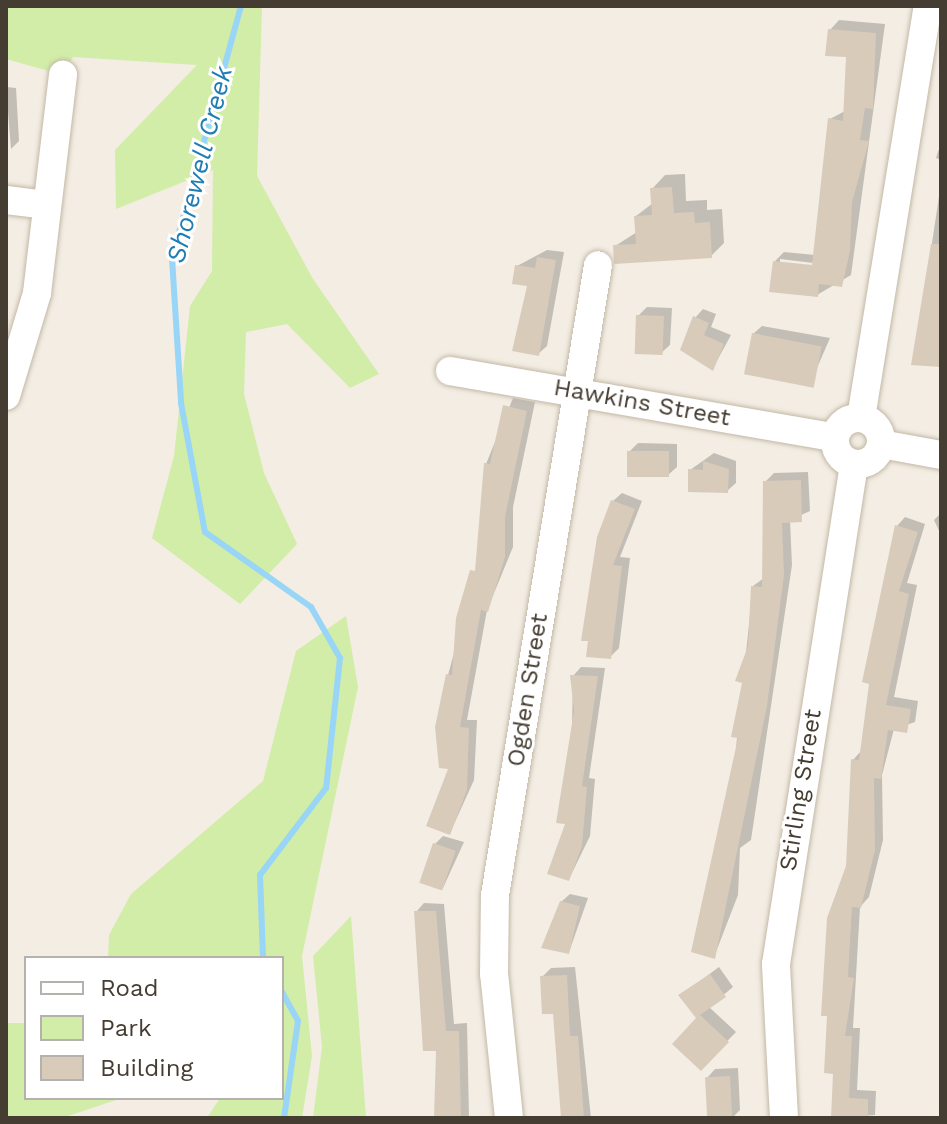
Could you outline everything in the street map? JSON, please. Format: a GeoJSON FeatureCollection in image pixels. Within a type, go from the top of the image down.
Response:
{"type":"FeatureCollection","features":[{"type":"Feature","properties":{"kind":"street"},"geometry":{"type":"LineString","coordinates":[[861,418],[928,6]]}},
{"type":"Feature","properties":{"kind":"street"},"geometry":{"type":"LineString","coordinates":[[6,396],[37,293],[63,75]]}},
{"type":"Feature","properties":{"kind":"street"},"geometry":{"type":"LineString","coordinates":[[6,200],[46,205]]}},
{"type":"Feature","properties":{"kind":"street","name":"Ogden Street"},"geometry":{"type":"LineString","coordinates":[[509,1118],[494,974],[495,895],[598,265]]}},
{"type":"Feature","properties":{"kind":"street","name":"Hawkins Street"},"geometry":{"type":"LineString","coordinates":[[450,371],[834,437]]}},
{"type":"Feature","properties":{"kind":"street"},"geometry":{"type":"LineString","coordinates":[[861,418],[874,424],[881,444],[868,462],[854,464],[837,451],[834,437],[847,420],[861,418]]}},
{"type":"Feature","properties":{"kind":"street"},"geometry":{"type":"LineString","coordinates":[[881,444],[941,455]]}},
{"type":"Feature","properties":{"kind":"street","name":"Stirling Street"},"geometry":{"type":"LineString","coordinates":[[784,1118],[776,964],[854,464]]}},
{"type":"Feature","properties":{"kind":"green space"},"geometry":{"type":"Polygon","coordinates":[[[6,6],[262,6],[257,176],[313,279],[379,374],[350,388],[287,324],[246,332],[244,394],[264,473],[297,544],[240,604],[152,538],[174,456],[190,306],[212,271],[213,170],[116,209],[115,150],[197,65],[73,57],[63,75],[6,59],[6,6]]]}},
{"type":"Feature","properties":{"kind":"green space"},"geometry":{"type":"Polygon","coordinates":[[[346,616],[358,687],[302,956],[312,1056],[302,1118],[207,1118],[219,1100],[284,1100],[284,956],[108,956],[109,935],[131,894],[263,781],[296,651],[346,616]]]}},
{"type":"Feature","properties":{"kind":"green space"},"geometry":{"type":"Polygon","coordinates":[[[351,916],[366,1118],[313,1118],[322,1047],[313,956],[351,916]]]}},
{"type":"Feature","properties":{"kind":"green space"},"geometry":{"type":"Polygon","coordinates":[[[6,1023],[24,1023],[24,1100],[116,1100],[62,1118],[6,1118],[6,1023]]]}},
{"type":"Feature","properties":{"kind":"building"},"geometry":{"type":"Polygon","coordinates":[[[828,29],[876,33],[873,109],[865,108],[860,140],[869,141],[852,202],[850,251],[842,287],[819,284],[818,297],[769,292],[773,261],[812,265],[828,118],[843,121],[846,57],[825,56],[828,29]]]}},
{"type":"Feature","properties":{"kind":"building"},"geometry":{"type":"Polygon","coordinates":[[[672,187],[674,213],[694,212],[695,223],[710,222],[712,258],[614,264],[613,245],[636,244],[634,216],[652,215],[650,188],[672,187]]]}},
{"type":"Feature","properties":{"kind":"building"},"geometry":{"type":"Polygon","coordinates":[[[931,244],[941,244],[941,367],[911,365],[931,244]]]}},
{"type":"Feature","properties":{"kind":"building"},"geometry":{"type":"Polygon","coordinates":[[[537,257],[556,260],[539,356],[512,351],[527,286],[512,284],[515,265],[535,268],[537,257]]]}},
{"type":"Feature","properties":{"kind":"building"},"geometry":{"type":"Polygon","coordinates":[[[636,315],[664,316],[663,355],[635,354],[636,315]]]}},
{"type":"Feature","properties":{"kind":"building"},"geometry":{"type":"Polygon","coordinates":[[[693,316],[709,323],[704,335],[724,344],[713,371],[680,350],[693,316]]]}},
{"type":"Feature","properties":{"kind":"building"},"geometry":{"type":"Polygon","coordinates":[[[752,333],[822,347],[814,388],[744,374],[752,333]]]}},
{"type":"Feature","properties":{"kind":"building"},"geometry":{"type":"Polygon","coordinates":[[[503,405],[527,411],[505,517],[505,557],[488,612],[481,610],[460,727],[469,728],[467,790],[450,835],[426,826],[448,769],[439,768],[435,727],[446,674],[452,675],[456,618],[470,570],[475,571],[484,463],[490,464],[503,405]]]}},
{"type":"Feature","properties":{"kind":"building"},"geometry":{"type":"Polygon","coordinates":[[[627,451],[669,451],[669,477],[627,477],[627,451]]]}},
{"type":"Feature","properties":{"kind":"building"},"geometry":{"type":"Polygon","coordinates":[[[703,461],[729,469],[728,493],[688,492],[688,469],[703,470],[703,461]]]}},
{"type":"Feature","properties":{"kind":"building"},"geometry":{"type":"Polygon","coordinates":[[[801,480],[802,522],[782,523],[784,575],[767,706],[715,959],[691,952],[738,738],[731,737],[742,683],[735,681],[748,646],[751,586],[762,587],[763,481],[801,480]]]}},
{"type":"Feature","properties":{"kind":"building"},"geometry":{"type":"Polygon","coordinates":[[[611,500],[635,509],[613,565],[622,566],[611,659],[586,657],[588,641],[581,641],[597,537],[611,500]]]}},
{"type":"Feature","properties":{"kind":"building"},"geometry":{"type":"Polygon","coordinates":[[[895,525],[918,532],[899,591],[909,594],[886,705],[911,709],[907,733],[888,730],[881,779],[874,778],[875,850],[861,908],[852,907],[848,977],[854,978],[845,1036],[852,1036],[849,1098],[868,1099],[868,1118],[831,1118],[833,1074],[824,1073],[827,1016],[821,1016],[827,918],[846,866],[851,759],[859,760],[869,684],[862,682],[895,525]]]}},
{"type":"Feature","properties":{"kind":"building"},"geometry":{"type":"Polygon","coordinates":[[[570,675],[598,676],[582,786],[587,787],[582,846],[569,881],[547,874],[565,824],[556,823],[574,711],[570,675]]]}},
{"type":"Feature","properties":{"kind":"building"},"geometry":{"type":"Polygon","coordinates":[[[433,843],[456,851],[442,891],[419,883],[433,843]]]}},
{"type":"Feature","properties":{"kind":"building"},"geometry":{"type":"Polygon","coordinates":[[[560,901],[580,906],[569,954],[541,948],[560,901]]]}},
{"type":"Feature","properties":{"kind":"building"},"geometry":{"type":"Polygon","coordinates":[[[414,911],[436,911],[446,1031],[459,1031],[461,1118],[434,1118],[436,1051],[423,1051],[414,911]]]}},
{"type":"Feature","properties":{"kind":"building"},"geometry":{"type":"Polygon","coordinates":[[[710,974],[726,997],[700,1015],[729,1042],[701,1071],[672,1044],[696,1018],[678,995],[710,974]]]}},
{"type":"Feature","properties":{"kind":"building"},"geometry":{"type":"Polygon","coordinates":[[[567,975],[570,1036],[578,1036],[584,1118],[561,1118],[553,1014],[542,1014],[540,976],[567,975]]]}},
{"type":"Feature","properties":{"kind":"building"},"geometry":{"type":"Polygon","coordinates":[[[730,1076],[732,1118],[707,1118],[705,1077],[730,1076]]]}},
{"type":"Feature","properties":{"kind":"waterway","name":"Shorewell Creek"},"geometry":{"type":"LineString","coordinates":[[241,6],[172,258],[181,403],[205,532],[311,607],[340,658],[326,788],[260,875],[263,956]]}},
{"type":"Feature","properties":{"kind":"waterway","name":"Shorewell Creek"},"geometry":{"type":"LineString","coordinates":[[284,996],[298,1021],[284,1118]]}}]}
